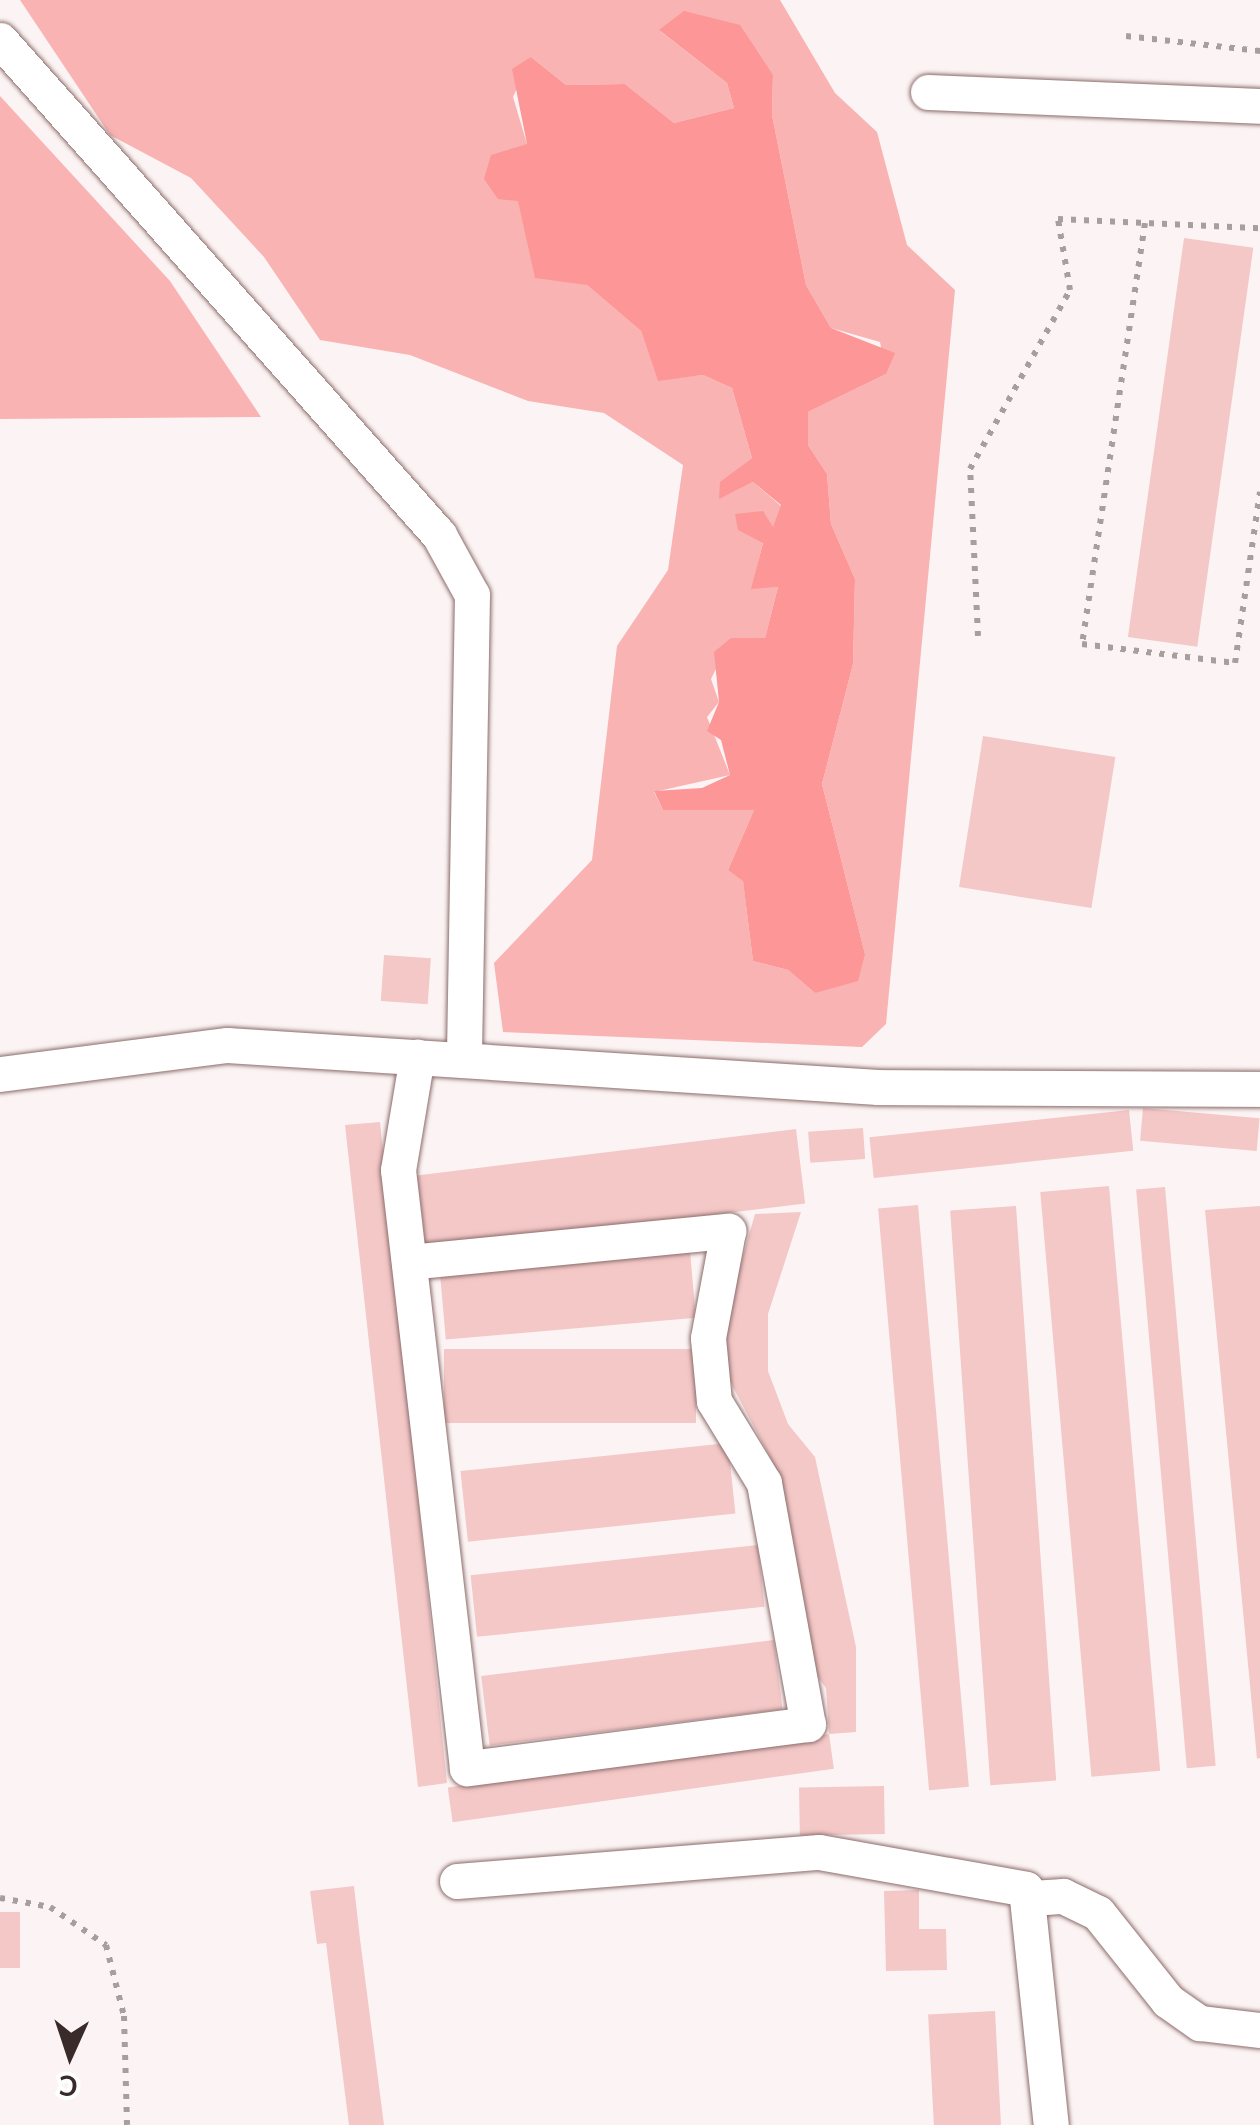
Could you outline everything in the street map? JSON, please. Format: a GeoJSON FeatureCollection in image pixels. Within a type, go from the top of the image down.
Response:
{"type":"FeatureCollection","features":[{"type":"Feature","properties":{"kind":"lane"},"geometry":{"type":"LineString","coordinates":[[0,40],[439,535],[472,595],[464,1060]]}},
{"type":"Feature","properties":{"kind":"lane"},"geometry":{"type":"LineString","coordinates":[[928,92],[1260,106]]}},
{"type":"Feature","properties":{"kind":"lane"},"geometry":{"type":"LineString","coordinates":[[0,1074],[226,1044],[878,1086],[1260,1089]]}},
{"type":"Feature","properties":{"kind":"lane"},"geometry":{"type":"LineString","coordinates":[[409,1262],[728,1231],[708,1338],[714,1401],[764,1482],[808,1724],[467,1768],[398,1170],[416,1057]]}},
{"type":"Feature","properties":{"kind":"lane"},"geometry":{"type":"LineString","coordinates":[[457,1881],[819,1852],[1012,1884],[1032,1898],[1063,1896],[1098,1913],[1168,2001],[1200,2023],[1260,2030]]}},
{"type":"Feature","properties":{"kind":"lane"},"geometry":{"type":"LineString","coordinates":[[1032,1898],[1051,2125]]}},
{"type":"Feature","properties":{"kind":"path"},"geometry":{"type":"LineString","coordinates":[[1126,36],[1260,51]]}},
{"type":"Feature","properties":{"kind":"path"},"geometry":{"type":"LineString","coordinates":[[978,636],[970,469],[1070,290],[1058,219],[1260,228]]}},
{"type":"Feature","properties":{"kind":"path"},"geometry":{"type":"LineString","coordinates":[[1145,223],[1082,644],[1235,664],[1260,492]]}},
{"type":"Feature","properties":{"kind":"path"},"geometry":{"type":"LineString","coordinates":[[0,1898],[50,1907],[106,1945],[124,2016],[127,2125]]}},
{"type":"Feature","properties":{"kind":"shaded area"},"geometry":{"type":"Polygon","coordinates":[[[20,0],[780,0],[835,93],[877,132],[907,245],[955,290],[886,1024],[862,1047],[503,1032],[494,963],[592,860],[617,646],[668,570],[683,465],[604,413],[528,401],[410,355],[320,340],[264,257],[191,178],[110,135],[20,0]],[[660,31],[727,83],[734,108],[674,123],[625,84],[566,85],[531,57],[513,97],[527,144],[518,201],[553,274],[587,285],[641,331],[658,380],[703,375],[732,388],[752,458],[721,482],[720,498],[753,482],[781,506],[773,528],[739,530],[763,542],[752,588],[778,587],[765,638],[731,638],[711,679],[719,702],[707,717],[730,775],[654,792],[663,810],[754,810],[728,870],[743,880],[753,961],[788,970],[815,993],[865,954],[822,784],[853,664],[855,579],[831,524],[827,474],[808,445],[808,412],[886,374],[880,342],[831,328],[806,285],[772,115],[773,75],[747,47],[660,31]]]}},
{"type":"Feature","properties":{"kind":"shaded area"},"geometry":{"type":"Polygon","coordinates":[[[684,11],[740,25],[773,75],[772,115],[806,285],[831,328],[895,353],[886,374],[808,412],[808,445],[827,474],[831,524],[855,579],[853,664],[822,784],[865,954],[858,981],[815,993],[788,970],[753,961],[743,881],[728,870],[754,810],[663,810],[654,791],[702,788],[730,775],[721,740],[707,731],[719,702],[714,652],[731,638],[765,638],[778,587],[751,589],[763,543],[738,530],[735,514],[763,511],[773,527],[781,505],[753,482],[719,499],[720,482],[752,458],[732,388],[703,375],[658,381],[641,331],[587,285],[535,278],[518,201],[498,199],[484,179],[491,155],[527,144],[512,69],[531,57],[566,85],[625,84],[674,123],[734,108],[727,83],[659,30],[684,11]]]}},
{"type":"Feature","properties":{"kind":"shaded area"},"geometry":{"type":"Polygon","coordinates":[[[0,96],[170,281],[261,417],[0,419],[0,96]]]}},
{"type":"Feature","properties":{"kind":"building"},"geometry":{"type":"Polygon","coordinates":[[[1184,238],[1253,248],[1197,647],[1128,637],[1184,238]]]}},
{"type":"Feature","properties":{"kind":"building"},"geometry":{"type":"Polygon","coordinates":[[[983,736],[1115,757],[1091,908],[959,887],[983,736]]]}},
{"type":"Feature","properties":{"kind":"building"},"geometry":{"type":"Polygon","coordinates":[[[384,955],[431,958],[428,1004],[381,1001],[384,955]]]}},
{"type":"Feature","properties":{"kind":"building"},"geometry":{"type":"Polygon","coordinates":[[[1143,1108],[1260,1118],[1257,1151],[1140,1141],[1143,1108]]]}},
{"type":"Feature","properties":{"kind":"building"},"geometry":{"type":"Polygon","coordinates":[[[1129,1110],[1133,1151],[874,1178],[869,1137],[1129,1110]]]}},
{"type":"Feature","properties":{"kind":"building"},"geometry":{"type":"Polygon","coordinates":[[[380,1122],[447,1783],[418,1787],[345,1125],[380,1122]]]}},
{"type":"Feature","properties":{"kind":"building"},"geometry":{"type":"Polygon","coordinates":[[[863,1128],[865,1159],[810,1163],[808,1132],[863,1128]]]}},
{"type":"Feature","properties":{"kind":"building"},"geometry":{"type":"Polygon","coordinates":[[[796,1129],[805,1203],[426,1250],[417,1176],[796,1129]]]}},
{"type":"Feature","properties":{"kind":"building"},"geometry":{"type":"Polygon","coordinates":[[[1109,1186],[1160,1771],[1091,1777],[1040,1192],[1109,1186]]]}},
{"type":"Feature","properties":{"kind":"building"},"geometry":{"type":"Polygon","coordinates":[[[1165,1187],[1216,1766],[1187,1768],[1136,1190],[1165,1187]]]}},
{"type":"Feature","properties":{"kind":"building"},"geometry":{"type":"Polygon","coordinates":[[[918,1205],[969,1787],[929,1790],[878,1208],[918,1205]]]}},
{"type":"Feature","properties":{"kind":"building"},"geometry":{"type":"Polygon","coordinates":[[[1016,1206],[1056,1781],[990,1785],[950,1211],[1016,1206]]]}},
{"type":"Feature","properties":{"kind":"building"},"geometry":{"type":"Polygon","coordinates":[[[1260,1206],[1260,1758],[1257,1759],[1205,1210],[1260,1206]]]}},
{"type":"Feature","properties":{"kind":"building"},"geometry":{"type":"Polygon","coordinates":[[[801,1212],[768,1314],[768,1371],[788,1424],[815,1457],[856,1647],[856,1732],[829,1734],[826,1688],[808,1664],[780,1476],[725,1372],[724,1322],[755,1214],[801,1212]]]}},
{"type":"Feature","properties":{"kind":"building"},"geometry":{"type":"Polygon","coordinates":[[[690,1251],[696,1318],[446,1340],[440,1273],[690,1251]]]}},
{"type":"Feature","properties":{"kind":"building"},"geometry":{"type":"Polygon","coordinates":[[[444,1349],[696,1349],[696,1423],[444,1423],[444,1349]]]}},
{"type":"Feature","properties":{"kind":"building"},"geometry":{"type":"Polygon","coordinates":[[[728,1443],[735,1514],[468,1542],[460,1471],[728,1443]]]}},
{"type":"Feature","properties":{"kind":"building"},"geometry":{"type":"Polygon","coordinates":[[[758,1545],[764,1607],[477,1637],[471,1575],[758,1545]]]}},
{"type":"Feature","properties":{"kind":"building"},"geometry":{"type":"Polygon","coordinates":[[[774,1640],[783,1709],[490,1745],[481,1676],[774,1640]]]}},
{"type":"Feature","properties":{"kind":"building"},"geometry":{"type":"Polygon","coordinates":[[[829,1734],[834,1769],[453,1822],[448,1788],[829,1734]]]}},
{"type":"Feature","properties":{"kind":"building"},"geometry":{"type":"Polygon","coordinates":[[[884,1786],[885,1834],[800,1835],[799,1787],[884,1786]]]}},
{"type":"Feature","properties":{"kind":"building"},"geometry":{"type":"Polygon","coordinates":[[[354,1886],[384,2125],[349,2125],[326,1943],[317,1944],[310,1891],[354,1886]]]}},
{"type":"Feature","properties":{"kind":"building"},"geometry":{"type":"Polygon","coordinates":[[[919,1890],[919,1929],[946,1929],[947,1970],[886,1971],[884,1891],[919,1890]]]}},
{"type":"Feature","properties":{"kind":"building"},"geometry":{"type":"Polygon","coordinates":[[[0,1912],[20,1912],[20,1968],[0,1968],[0,1912]]]}},
{"type":"Feature","properties":{"kind":"building"},"geometry":{"type":"Polygon","coordinates":[[[995,2011],[1001,2125],[934,2125],[928,2015],[995,2011]]]}}]}
